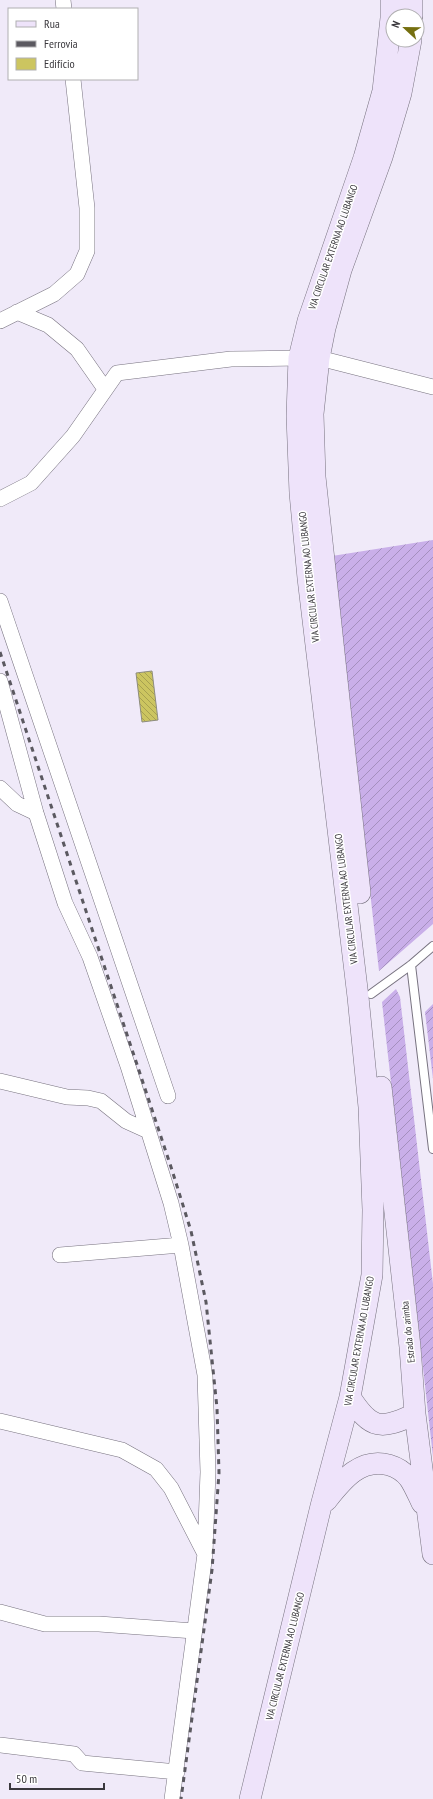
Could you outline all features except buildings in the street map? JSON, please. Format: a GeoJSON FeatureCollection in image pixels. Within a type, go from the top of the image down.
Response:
{"type":"FeatureCollection","features":[{"type":"Feature","properties":{"kind":"main road","name":"VIA CIRCULAR EXTERNA AO LUBANGO"},"geometry":{"type":"LineString","coordinates":[[383,1110],[315,477],[308,321],[364,158],[383,91],[392,18],[391,0]]}},
{"type":"Feature","properties":{"kind":"main road","name":"VIA CIRCULAR EXTERNA AO LUBANGO"},"geometry":{"type":"LineString","coordinates":[[250,1799],[350,1397],[372,1275],[373,1210],[369,1107],[358,997],[300,501],[297,416],[309,358],[325,328],[341,270],[382,157],[401,93],[409,48]]}},
{"type":"Feature","properties":{"kind":"main road","name":"Estrada do arimba"},"geometry":{"type":"LineString","coordinates":[[383,1110],[410,1347],[415,1414],[433,1554]]}},
{"type":"Feature","properties":{"kind":"main road"},"geometry":{"type":"LineString","coordinates":[[350,1397],[361,1414],[377,1424],[393,1424],[415,1414]]}},
{"type":"Feature","properties":{"kind":"main road"},"geometry":{"type":"LineString","coordinates":[[322,1506],[345,1478],[363,1466],[378,1462],[395,1467],[409,1478],[429,1518]]}},
{"type":"Feature","properties":{"kind":"street"},"geometry":{"type":"LineString","coordinates":[[0,321],[54,294],[77,274],[86,251],[87,208],[73,80]]}},
{"type":"Feature","properties":{"kind":"street"},"geometry":{"type":"LineString","coordinates":[[17,312],[48,325],[77,349],[105,389]]}},
{"type":"Feature","properties":{"kind":"street"},"geometry":{"type":"LineString","coordinates":[[0,499],[31,483],[73,436],[117,373],[231,359],[309,358],[433,388]]}},
{"type":"Feature","properties":{"kind":"street"},"geometry":{"type":"LineString","coordinates":[[0,600],[168,1096]]}},
{"type":"Feature","properties":{"kind":"street"},"geometry":{"type":"LineString","coordinates":[[0,681],[36,813],[65,903],[90,957],[171,1203],[182,1245],[205,1375],[208,1472],[205,1554],[177,1772],[172,1799]]}},
{"type":"Feature","properties":{"kind":"street"},"geometry":{"type":"LineString","coordinates":[[0,788],[17,804],[36,813]]}},
{"type":"Feature","properties":{"kind":"street"},"geometry":{"type":"LineString","coordinates":[[0,1081],[67,1096],[88,1098],[101,1102],[126,1121],[148,1131]]}},
{"type":"Feature","properties":{"kind":"street"},"geometry":{"type":"LineString","coordinates":[[60,1255],[182,1245]]}},
{"type":"Feature","properties":{"kind":"street"},"geometry":{"type":"LineString","coordinates":[[0,1421],[122,1450],[156,1469],[171,1488],[205,1554]]}},
{"type":"Feature","properties":{"kind":"street"},"geometry":{"type":"LineString","coordinates":[[0,1612],[45,1624],[99,1624],[194,1631]]}},
{"type":"Feature","properties":{"kind":"street"},"geometry":{"type":"LineString","coordinates":[[0,1745],[74,1754],[82,1763],[177,1772]]}},
{"type":"Feature","properties":{"kind":"lane"},"geometry":{"type":"LineString","coordinates":[[371,994],[411,965],[433,946]]}},
{"type":"Feature","properties":{"kind":"lane"},"geometry":{"type":"LineString","coordinates":[[411,965],[433,1149]]}},
{"type":"Feature","properties":{"kind":"shaded area"},"geometry":{"type":"Polygon","coordinates":[[[433,540],[433,924],[379,971],[332,556],[433,540]]]}},
{"type":"Feature","properties":{"kind":"shaded area"},"geometry":{"type":"Polygon","coordinates":[[[396,989],[400,997],[433,1284],[433,1457],[382,1002],[396,989]]]}},
{"type":"Feature","properties":{"kind":"shaded area"},"geometry":{"type":"Polygon","coordinates":[[[433,1004],[433,1079],[425,1012],[433,1004]]]}},
{"type":"Feature","properties":{"kind":"railway"},"geometry":{"type":"LineString","coordinates":[[0,652],[172,1170],[191,1231],[206,1302],[217,1408],[219,1473],[212,1570],[181,1799]]}}]}
